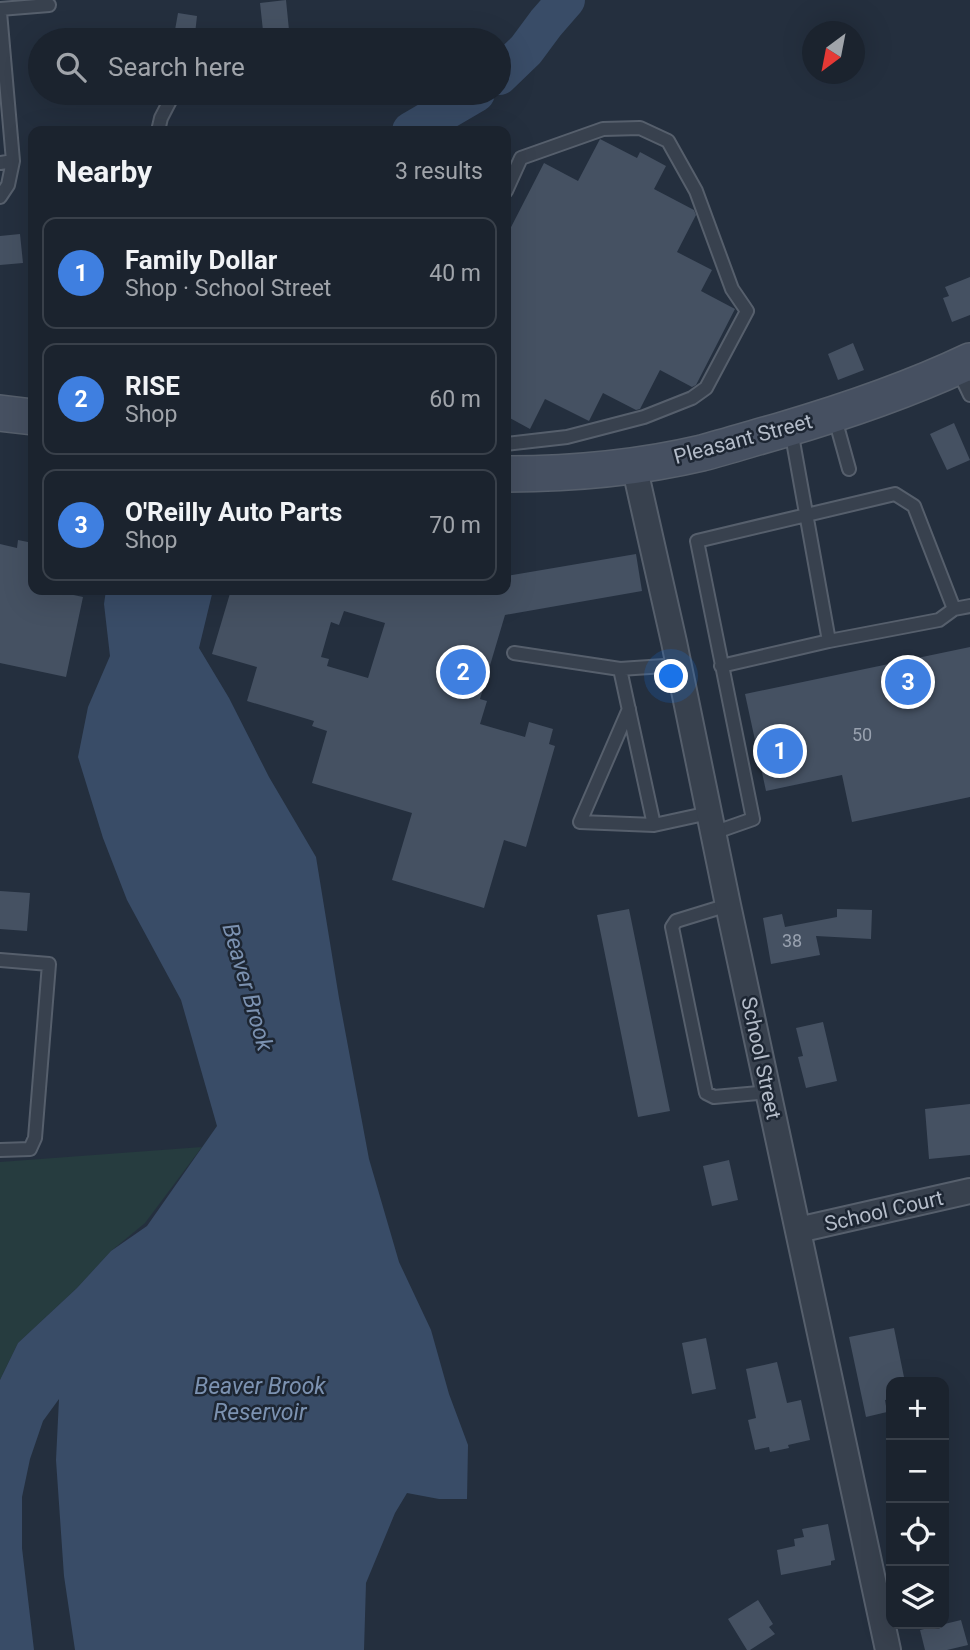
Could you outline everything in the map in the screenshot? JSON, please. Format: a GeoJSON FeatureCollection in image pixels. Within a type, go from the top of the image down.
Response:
{"type":"FeatureCollection","features":[{"type":"Feature","properties":{"kind":"main road","name":"Pleasant Street"},"geometry":{"type":"LineString","coordinates":[[511,474],[578,472],[701,453],[834,414],[932,379],[966,374]]}},
{"type":"Feature","properties":{"kind":"main road"},"geometry":{"type":"LineString","coordinates":[[0,413],[28,416]]}},
{"type":"Feature","properties":{"kind":"street","name":"School Street"},"geometry":{"type":"LineString","coordinates":[[634,465],[888,1650]]}},
{"type":"Feature","properties":{"kind":"street","name":"School Court"},"geometry":{"type":"LineString","coordinates":[[798,1230],[970,1191]]}},
{"type":"Feature","properties":{"kind":"lane"},"geometry":{"type":"LineString","coordinates":[[0,197],[8,186],[0,10],[50,5]]}},
{"type":"Feature","properties":{"kind":"lane"},"geometry":{"type":"LineString","coordinates":[[159,126],[168,105]]}},
{"type":"Feature","properties":{"kind":"lane"},"geometry":{"type":"LineString","coordinates":[[511,180],[521,158],[603,129],[640,128],[668,141],[696,191],[732,289],[747,312],[706,388],[692,398],[644,417],[567,437],[511,443]]}},
{"type":"Feature","properties":{"kind":"lane"},"geometry":{"type":"LineString","coordinates":[[834,414],[849,468]]}},
{"type":"Feature","properties":{"kind":"lane"},"geometry":{"type":"LineString","coordinates":[[790,428],[829,640]]}},
{"type":"Feature","properties":{"kind":"lane"},"geometry":{"type":"LineString","coordinates":[[629,709],[580,822],[654,825],[753,819],[696,541],[895,494],[914,506],[954,609]]}},
{"type":"Feature","properties":{"kind":"lane"},"geometry":{"type":"LineString","coordinates":[[721,666],[829,640],[939,620],[954,609],[970,606]]}},
{"type":"Feature","properties":{"kind":"lane"},"geometry":{"type":"LineString","coordinates":[[514,653],[620,669],[678,665]]}},
{"type":"Feature","properties":{"kind":"lane"},"geometry":{"type":"LineString","coordinates":[[620,669],[654,825]]}},
{"type":"Feature","properties":{"kind":"lane"},"geometry":{"type":"LineString","coordinates":[[728,905],[676,921],[672,928],[706,1093],[714,1097],[769,1092]]}},
{"type":"Feature","properties":{"kind":"lane"},"geometry":{"type":"LineString","coordinates":[[0,960],[49,964],[35,1138],[30,1149],[0,1150]]}},
{"type":"Feature","properties":{"kind":"green space"},"geometry":{"type":"Polygon","coordinates":[[[202,1147],[145,1223],[111,1251],[77,1288],[18,1343],[0,1380],[0,1162],[202,1147]]]}},
{"type":"Feature","properties":{"kind":"water","name":"Beaver Brook Reservoir"},"geometry":{"type":"Polygon","coordinates":[[[105,595],[212,595],[199,648],[316,857],[369,1159],[399,1262],[431,1330],[449,1394],[468,1445],[467,1499],[439,1499],[407,1493],[395,1513],[366,1583],[364,1650],[75,1650],[64,1576],[56,1460],[59,1399],[43,1421],[30,1459],[22,1497],[22,1548],[34,1650],[0,1650],[0,1380],[18,1343],[77,1288],[111,1251],[147,1226],[217,1126],[181,1000],[127,900],[103,838],[78,757],[88,707],[110,656],[105,595]]]}},
{"type":"Feature","properties":{"kind":"building"},"geometry":{"type":"Polygon","coordinates":[[[286,0],[289,28],[263,28],[260,3],[286,0]]]}},
{"type":"Feature","properties":{"kind":"building"},"geometry":{"type":"Polygon","coordinates":[[[178,13],[197,16],[196,28],[175,28],[178,13]]]}},
{"type":"Feature","properties":{"kind":"building"},"geometry":{"type":"Polygon","coordinates":[[[600,139],[637,158],[640,152],[666,166],[654,189],[694,210],[696,215],[677,252],[712,270],[701,291],[735,309],[696,385],[692,387],[660,370],[640,409],[636,410],[603,393],[589,421],[545,399],[530,429],[511,419],[511,227],[544,163],[578,181],[600,139]]]}},
{"type":"Feature","properties":{"kind":"building"},"geometry":{"type":"Polygon","coordinates":[[[20,234],[23,263],[0,265],[0,236],[20,234]]]}},
{"type":"Feature","properties":{"kind":"building"},"geometry":{"type":"Polygon","coordinates":[[[970,277],[970,315],[952,322],[943,298],[949,296],[945,287],[970,277]]]}},
{"type":"Feature","properties":{"kind":"building"},"geometry":{"type":"Polygon","coordinates":[[[853,343],[864,370],[838,380],[828,354],[853,343]]]}},
{"type":"Feature","properties":{"kind":"building"},"geometry":{"type":"Polygon","coordinates":[[[954,423],[970,460],[947,470],[930,434],[954,423]]]}},
{"type":"Feature","properties":{"kind":"building"},"geometry":{"type":"Polygon","coordinates":[[[18,540],[28,542],[28,595],[83,597],[66,677],[0,663],[0,544],[17,548],[18,540]]]}},
{"type":"Feature","properties":{"kind":"building"},"geometry":{"type":"Polygon","coordinates":[[[636,554],[642,591],[505,615],[480,699],[487,701],[480,724],[525,737],[529,722],[553,729],[549,744],[555,746],[526,847],[504,840],[484,908],[392,880],[412,813],[312,783],[327,731],[312,726],[314,721],[247,701],[257,667],[212,654],[230,595],[511,595],[511,575],[636,554]],[[344,611],[339,625],[331,622],[321,657],[329,659],[327,666],[368,678],[385,623],[344,611]]]}},
{"type":"Feature","properties":{"kind":"building"},"geometry":{"type":"Polygon","coordinates":[[[970,647],[970,797],[852,822],[842,775],[766,791],[745,694],[970,647]]]}},
{"type":"Feature","properties":{"kind":"building"},"geometry":{"type":"Polygon","coordinates":[[[0,891],[30,893],[27,931],[0,929],[0,891]]]}},
{"type":"Feature","properties":{"kind":"building"},"geometry":{"type":"Polygon","coordinates":[[[629,909],[670,1111],[638,1117],[597,915],[629,909]]]}},
{"type":"Feature","properties":{"kind":"building"},"geometry":{"type":"Polygon","coordinates":[[[837,909],[872,910],[871,939],[816,936],[820,955],[771,964],[763,918],[782,914],[785,927],[837,917],[837,909]]]}},
{"type":"Feature","properties":{"kind":"building"},"geometry":{"type":"Polygon","coordinates":[[[823,1022],[837,1081],[806,1088],[798,1057],[803,1056],[796,1028],[823,1022]]]}},
{"type":"Feature","properties":{"kind":"building"},"geometry":{"type":"Polygon","coordinates":[[[970,1104],[970,1155],[929,1159],[925,1109],[970,1104]]]}},
{"type":"Feature","properties":{"kind":"building"},"geometry":{"type":"Polygon","coordinates":[[[729,1160],[738,1200],[712,1206],[703,1166],[729,1160]]]}},
{"type":"Feature","properties":{"kind":"building"},"geometry":{"type":"Polygon","coordinates":[[[894,1328],[904,1377],[886,1377],[886,1412],[866,1417],[849,1337],[894,1328]]]}},
{"type":"Feature","properties":{"kind":"building"},"geometry":{"type":"Polygon","coordinates":[[[706,1338],[716,1389],[692,1394],[682,1343],[706,1338]]]}},
{"type":"Feature","properties":{"kind":"building"},"geometry":{"type":"Polygon","coordinates":[[[777,1362],[787,1403],[801,1400],[810,1440],[770,1452],[769,1447],[755,1450],[748,1420],[756,1418],[746,1369],[777,1362]]]}},
{"type":"Feature","properties":{"kind":"building"},"geometry":{"type":"Polygon","coordinates":[[[828,1524],[835,1560],[831,1561],[831,1565],[781,1575],[777,1550],[795,1546],[794,1539],[804,1537],[802,1529],[828,1524]]]}},
{"type":"Feature","properties":{"kind":"building"},"geometry":{"type":"Polygon","coordinates":[[[758,1600],[773,1624],[769,1627],[775,1634],[747,1650],[728,1619],[758,1600]]]}},
{"type":"Feature","properties":{"kind":"building"},"geometry":{"type":"Polygon","coordinates":[[[961,1620],[968,1645],[947,1650],[925,1650],[920,1630],[949,1629],[949,1623],[961,1620]]]}},
{"type":"Feature","properties":{"kind":"waterway","name":"Beaver Brook"},"geometry":{"type":"LineString","coordinates":[[511,64],[566,0]]}},
{"type":"Feature","properties":{"kind":"waterway","name":"Beaver Brook"},"geometry":{"type":"LineString","coordinates":[[420,126],[455,105]]}},
{"type":"Feature","properties":{"kind":"place","name":"RISE"},"geometry":{"type":"Point","coordinates":[463,672]}},
{"type":"Feature","properties":{"kind":"place","name":"O'Reilly Auto Parts"},"geometry":{"type":"Point","coordinates":[908,682]}},
{"type":"Feature","properties":{"kind":"place","name":"Family Dollar"},"geometry":{"type":"Point","coordinates":[780,751]}}]}
